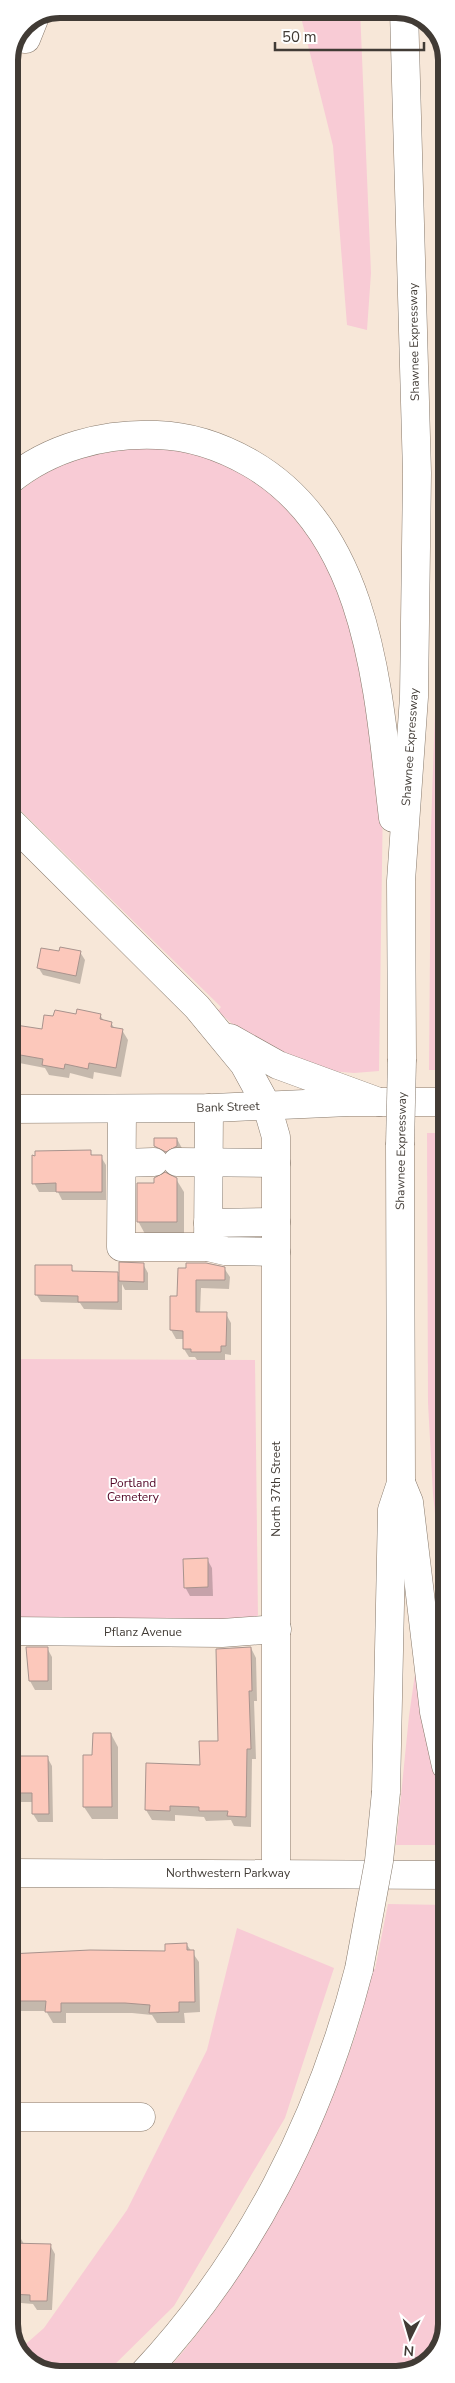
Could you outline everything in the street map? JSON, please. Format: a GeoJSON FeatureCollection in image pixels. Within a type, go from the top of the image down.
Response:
{"type":"FeatureCollection","features":[{"type":"Feature","properties":{"kind":"main road","name":"Shawnee Expressway"},"geometry":{"type":"LineString","coordinates":[[402,1483],[401,881],[414,697],[417,473],[404,18]]}},
{"type":"Feature","properties":{"kind":"main road"},"geometry":{"type":"LineString","coordinates":[[18,475],[36,462],[84,442],[137,434],[163,435],[190,439],[239,457],[267,474],[298,500],[328,540],[341,566],[362,621],[376,682],[401,881]]}},
{"type":"Feature","properties":{"kind":"main road","name":"North 37th Street"},"geometry":{"type":"LineString","coordinates":[[18,829],[197,1007],[215,1028],[244,1064],[267,1106],[276,1137],[276,1873]]}},
{"type":"Feature","properties":{"kind":"main road"},"geometry":{"type":"LineString","coordinates":[[215,1028],[278,1065],[379,1102]]}},
{"type":"Feature","properties":{"kind":"main road","name":"Bank Street"},"geometry":{"type":"LineString","coordinates":[[18,1109],[209,1108],[379,1102],[437,1102]]}},
{"type":"Feature","properties":{"kind":"main road"},"geometry":{"type":"LineString","coordinates":[[209,1108],[208,1235],[225,1251],[276,1252]]}},
{"type":"Feature","properties":{"kind":"main road"},"geometry":{"type":"LineString","coordinates":[[122,1109],[121,1247],[208,1235],[276,1222]]}},
{"type":"Feature","properties":{"kind":"main road"},"geometry":{"type":"LineString","coordinates":[[122,1163],[276,1163]]}},
{"type":"Feature","properties":{"kind":"main road"},"geometry":{"type":"LineString","coordinates":[[402,1483],[409,1502],[434,1712],[438,1729]]}},
{"type":"Feature","properties":{"kind":"main road"},"geometry":{"type":"LineString","coordinates":[[151,2365],[172,2341],[216,2283],[273,2190],[323,2083],[344,2024],[359,1969],[380,1861],[386,1792],[392,1510],[402,1483]]}},
{"type":"Feature","properties":{"kind":"main road","name":"Pflanz Avenue"},"geometry":{"type":"LineString","coordinates":[[18,1631],[222,1632],[277,1629]]}},
{"type":"Feature","properties":{"kind":"main road","name":"Northwestern Parkway"},"geometry":{"type":"LineString","coordinates":[[18,1872],[438,1875]]}},
{"type":"Feature","properties":{"kind":"main road"},"geometry":{"type":"LineString","coordinates":[[18,2117],[141,2117]]}},
{"type":"Feature","properties":{"kind":"green space"},"geometry":{"type":"Polygon","coordinates":[[[301,18],[360,18],[371,273],[367,330],[347,325],[333,146],[301,18]]]}},
{"type":"Feature","properties":{"kind":"green space"},"geometry":{"type":"Polygon","coordinates":[[[147,446],[214,457],[289,503],[348,599],[383,797],[379,1071],[354,1073],[331,1071],[251,1041],[218,1011],[221,1007],[18,808],[18,493],[41,476],[57,468],[73,461],[108,452],[147,446]]]}},
{"type":"Feature","properties":{"kind":"green space"},"geometry":{"type":"Polygon","coordinates":[[[437,645],[437,1070],[429,1070],[431,828],[437,645]]]}},
{"type":"Feature","properties":{"kind":"green space"},"geometry":{"type":"Polygon","coordinates":[[[427,1133],[437,1133],[438,1539],[428,1403],[427,1133]]]}},
{"type":"Feature","properties":{"kind":"green space","name":"Portland Cemetery"},"geometry":{"type":"Polygon","coordinates":[[[18,1359],[255,1360],[258,1619],[18,1620],[18,1359]]]}},
{"type":"Feature","properties":{"kind":"green space"},"geometry":{"type":"Polygon","coordinates":[[[415,1674],[419,1675],[438,1775],[438,1783],[435,1784],[438,1795],[438,1845],[396,1845],[415,1674]]]}},
{"type":"Feature","properties":{"kind":"green space"},"geometry":{"type":"Polygon","coordinates":[[[388,1904],[438,1905],[438,2324],[434,2340],[423,2355],[416,2360],[401,2365],[172,2365],[195,2337],[250,2258],[275,2217],[297,2175],[318,2132],[336,2087],[359,2024],[373,1969],[375,1969],[388,1904]]]}},
{"type":"Feature","properties":{"kind":"green space"},"geometry":{"type":"Polygon","coordinates":[[[237,1928],[334,1968],[285,2118],[174,2306],[114,2365],[57,2365],[38,2360],[24,2346],[44,2328],[127,2210],[207,2050],[237,1928]]]}},
{"type":"Feature","properties":{"kind":"building"},"geometry":{"type":"Polygon","coordinates":[[[60,947],[81,951],[76,976],[37,968],[41,948],[59,951],[60,947]]]}},
{"type":"Feature","properties":{"kind":"building"},"geometry":{"type":"Polygon","coordinates":[[[77,1009],[101,1014],[100,1019],[112,1022],[111,1027],[123,1029],[116,1068],[89,1063],[88,1069],[65,1064],[64,1069],[42,1065],[43,1059],[18,1055],[18,1025],[42,1029],[44,1015],[53,1016],[55,1010],[76,1014],[77,1009]]]}},
{"type":"Feature","properties":{"kind":"building"},"geometry":{"type":"Polygon","coordinates":[[[154,1138],[177,1138],[177,1146],[166,1152],[154,1146],[154,1138]]]}},
{"type":"Feature","properties":{"kind":"building"},"geometry":{"type":"Polygon","coordinates":[[[91,1150],[91,1155],[102,1155],[102,1192],[56,1192],[56,1183],[32,1184],[32,1155],[35,1156],[35,1151],[91,1150]]]}},
{"type":"Feature","properties":{"kind":"building"},"geometry":{"type":"Polygon","coordinates":[[[165,1172],[177,1178],[177,1222],[137,1222],[137,1183],[154,1183],[154,1178],[165,1172]]]}},
{"type":"Feature","properties":{"kind":"building"},"geometry":{"type":"Polygon","coordinates":[[[119,1262],[144,1263],[144,1282],[119,1281],[119,1262]]]}},
{"type":"Feature","properties":{"kind":"building"},"geometry":{"type":"Polygon","coordinates":[[[186,1263],[206,1263],[225,1267],[225,1280],[196,1280],[196,1312],[227,1312],[226,1346],[221,1346],[221,1352],[191,1352],[191,1349],[183,1349],[183,1331],[170,1330],[170,1296],[177,1296],[178,1268],[186,1268],[186,1263]]]}},
{"type":"Feature","properties":{"kind":"building"},"geometry":{"type":"Polygon","coordinates":[[[35,1265],[72,1265],[72,1271],[118,1272],[118,1302],[78,1302],[78,1296],[35,1295],[35,1265]]]}},
{"type":"Feature","properties":{"kind":"building"},"geometry":{"type":"Polygon","coordinates":[[[208,1558],[208,1587],[184,1588],[183,1559],[208,1558]]]}},
{"type":"Feature","properties":{"kind":"building"},"geometry":{"type":"Polygon","coordinates":[[[26,1647],[48,1647],[48,1681],[29,1681],[26,1647]]]}},
{"type":"Feature","properties":{"kind":"building"},"geometry":{"type":"Polygon","coordinates":[[[251,1647],[252,1691],[249,1691],[251,1749],[247,1749],[246,1817],[227,1816],[228,1811],[199,1811],[199,1807],[170,1806],[170,1811],[145,1810],[146,1763],[200,1765],[199,1741],[218,1741],[216,1649],[251,1647]]]}},
{"type":"Feature","properties":{"kind":"building"},"geometry":{"type":"Polygon","coordinates":[[[93,1733],[111,1733],[112,1807],[83,1807],[83,1755],[92,1755],[93,1733]]]}},
{"type":"Feature","properties":{"kind":"building"},"geometry":{"type":"Polygon","coordinates":[[[18,1756],[48,1756],[49,1814],[32,1814],[32,1793],[18,1793],[18,1756]]]}},
{"type":"Feature","properties":{"kind":"building"},"geometry":{"type":"Polygon","coordinates":[[[187,1943],[187,1950],[194,1950],[195,2002],[179,2002],[179,2012],[149,2013],[150,2005],[125,2003],[61,2003],[61,2012],[45,2012],[46,2001],[18,2001],[18,1954],[90,1950],[165,1951],[165,1944],[187,1943]]]}},
{"type":"Feature","properties":{"kind":"building"},"geometry":{"type":"Polygon","coordinates":[[[18,2243],[51,2244],[47,2301],[30,2301],[30,2295],[18,2294],[18,2243]]]}}]}
